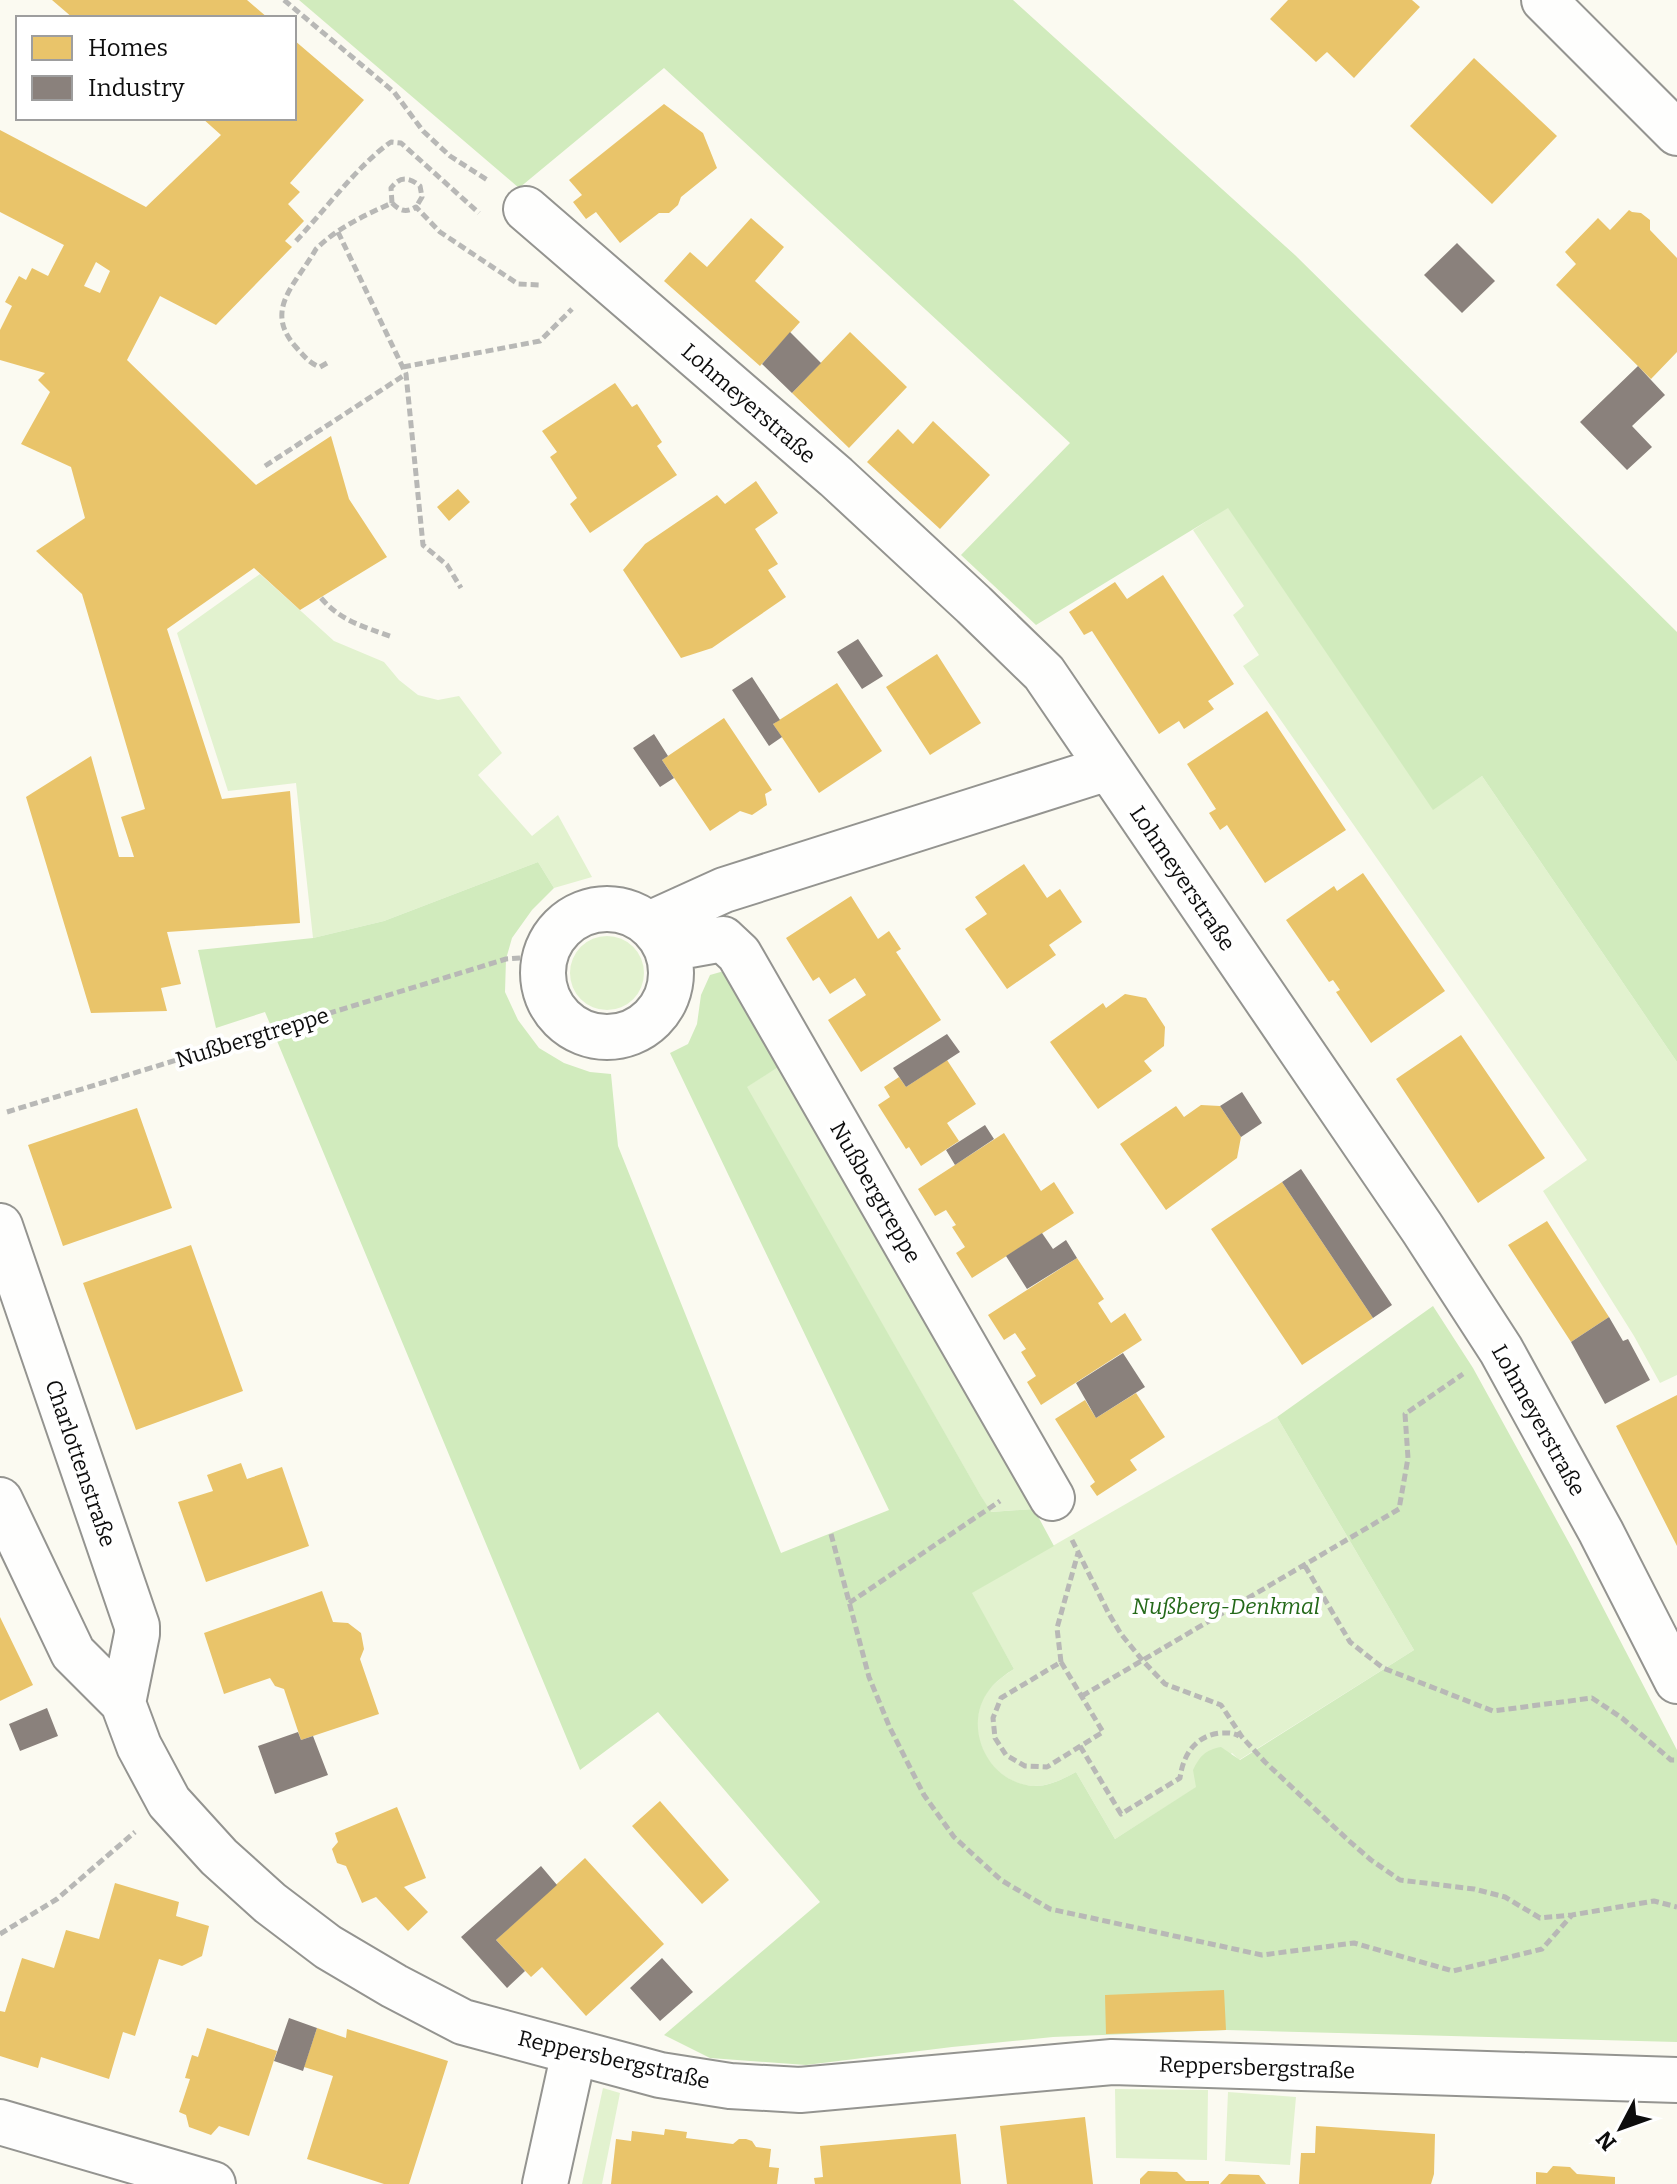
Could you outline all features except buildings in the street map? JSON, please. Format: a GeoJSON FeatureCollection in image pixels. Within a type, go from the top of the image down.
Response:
{"type":"FeatureCollection","features":[{"type":"Feature","properties":{"kind":"street"},"geometry":{"type":"LineString","coordinates":[[1544,0],[1677,133]]}},
{"type":"Feature","properties":{"kind":"street","name":"Lohmeyerstraße"},"geometry":{"type":"LineString","coordinates":[[526,209],[836,477],[1044,673],[1422,1228],[1501,1350],[1601,1532],[1677,1681]]}},
{"type":"Feature","properties":{"kind":"street"},"geometry":{"type":"LineString","coordinates":[[658,936],[724,890],[1108,768]]}},
{"type":"Feature","properties":{"kind":"street"},"geometry":{"type":"LineString","coordinates":[[594,910],[621,910],[635,915],[658,936],[671,976],[666,998],[660,1010],[636,1031],[614,1037],[594,1036],[567,1024],[552,1007],[542,974],[545,956],[550,943],[567,922],[594,910]]}},
{"type":"Feature","properties":{"kind":"street","name":"Nußbergtreppe"},"geometry":{"type":"LineString","coordinates":[[658,936],[723,939],[739,954],[1045,1487]]}},
{"type":"Feature","properties":{"kind":"street","name":"Charlottenstraße"},"geometry":{"type":"LineString","coordinates":[[0,1226],[137,1626],[123,1703]]}},
{"type":"Feature","properties":{"kind":"street","name":"Reppersbergstraße"},"geometry":{"type":"LineString","coordinates":[[0,1500],[73,1653],[123,1703],[139,1746],[169,1802],[219,1857],[270,1903],[328,1947],[463,2022],[660,2075],[730,2086],[800,2090],[1112,2062],[1677,2080]]}},
{"type":"Feature","properties":{"kind":"street"},"geometry":{"type":"LineString","coordinates":[[545,2184],[574,2052]]}},
{"type":"Feature","properties":{"kind":"street"},"geometry":{"type":"LineString","coordinates":[[0,2122],[213,2184]]}},
{"type":"Feature","properties":{"kind":"path"},"geometry":{"type":"LineString","coordinates":[[284,0],[394,92],[423,131],[450,156],[526,209]]}},
{"type":"Feature","properties":{"kind":"path"},"geometry":{"type":"LineString","coordinates":[[296,241],[356,175],[391,142],[401,143],[483,216]]}},
{"type":"Feature","properties":{"kind":"path"},"geometry":{"type":"LineString","coordinates":[[403,178],[412,179],[420,186],[422,197],[416,207],[409,211],[399,210],[392,203],[391,188],[395,182],[403,178]]}},
{"type":"Feature","properties":{"kind":"path"},"geometry":{"type":"LineString","coordinates":[[327,363],[320,367],[312,364],[290,341],[281,320],[286,296],[316,249],[361,217],[392,203]]}},
{"type":"Feature","properties":{"kind":"path"},"geometry":{"type":"LineString","coordinates":[[416,207],[440,232],[518,284],[546,286]]}},
{"type":"Feature","properties":{"kind":"path"},"geometry":{"type":"LineString","coordinates":[[338,232],[405,370],[423,545],[447,565],[461,588]]}},
{"type":"Feature","properties":{"kind":"path"},"geometry":{"type":"LineString","coordinates":[[265,466],[405,370],[540,341],[603,277]]}},
{"type":"Feature","properties":{"kind":"path"},"geometry":{"type":"LineString","coordinates":[[321,598],[349,622],[392,637]]}},
{"type":"Feature","properties":{"kind":"path","name":"Nußbergtreppe"},"geometry":{"type":"LineString","coordinates":[[7,1112],[506,959],[545,956]]}},
{"type":"Feature","properties":{"kind":"path"},"geometry":{"type":"LineString","coordinates":[[1082,1696],[1399,1509],[1408,1458],[1405,1414],[1473,1368]]}},
{"type":"Feature","properties":{"kind":"path"},"geometry":{"type":"LineString","coordinates":[[849,1603],[1045,1487]]}},
{"type":"Feature","properties":{"kind":"path"},"geometry":{"type":"LineString","coordinates":[[831,1534],[869,1677],[890,1728],[924,1795],[954,1837],[1001,1880],[1050,1909],[1262,1955],[1354,1943],[1453,1971],[1542,1949],[1572,1915]]}},
{"type":"Feature","properties":{"kind":"path"},"geometry":{"type":"LineString","coordinates":[[1061,1662],[1001,1698],[993,1718],[995,1738],[1006,1755],[1025,1766],[1047,1767],[1103,1732],[1061,1662],[1057,1628],[1078,1552],[1121,1634],[1165,1684],[1221,1705],[1242,1737],[1265,1762],[1348,1840],[1400,1880],[1474,1889],[1505,1897],[1540,1918],[1654,1901],[1677,1907]]}},
{"type":"Feature","properties":{"kind":"path"},"geometry":{"type":"LineString","coordinates":[[1305,1566],[1350,1642],[1383,1668],[1493,1711],[1592,1698],[1622,1718],[1671,1760],[1677,1760]]}},
{"type":"Feature","properties":{"kind":"path"},"geometry":{"type":"LineString","coordinates":[[1080,1746],[1121,1814],[1180,1778],[1182,1764],[1191,1746],[1210,1734],[1233,1732],[1242,1737]]}},
{"type":"Feature","properties":{"kind":"path"},"geometry":{"type":"LineString","coordinates":[[0,1934],[57,1899],[169,1802]]}},
{"type":"Feature","properties":{"kind":"green space"},"geometry":{"type":"Polygon","coordinates":[[[299,0],[1013,0],[1295,255],[1677,632],[1677,1062],[1482,776],[1433,810],[1228,508],[1036,625],[961,555],[1070,443],[664,68],[519,188],[299,0]]]}},
{"type":"Feature","properties":{"kind":"green space"},"geometry":{"type":"Polygon","coordinates":[[[1228,507],[1433,809],[1482,776],[1677,1062],[1677,1375],[1660,1383],[1543,1191],[1587,1160],[1243,666],[1259,655],[1233,615],[1244,606],[1193,530],[1228,507]]]}},
{"type":"Feature","properties":{"kind":"green space"},"geometry":{"type":"Polygon","coordinates":[[[260,574],[334,641],[384,662],[399,680],[418,695],[438,700],[459,696],[502,753],[478,775],[532,836],[558,815],[592,877],[554,888],[538,862],[384,921],[313,938],[296,783],[228,791],[177,633],[260,574]]]}},
{"type":"Feature","properties":{"kind":"green space"},"geometry":{"type":"Polygon","coordinates":[[[538,862],[554,888],[532,910],[512,938],[506,959],[505,992],[518,1020],[539,1048],[564,1063],[590,1072],[611,1074],[618,1146],[781,1553],[889,1510],[670,1053],[688,1044],[697,1024],[701,995],[710,975],[724,971],[780,1066],[747,1087],[981,1496],[991,1512],[1034,1509],[1054,1546],[972,1593],[1014,1669],[992,1686],[982,1703],[978,1719],[984,1750],[992,1764],[1018,1783],[1045,1785],[1076,1772],[1115,1839],[1196,1787],[1193,1770],[1207,1752],[1221,1747],[1240,1760],[1414,1650],[1277,1417],[1433,1306],[1473,1368],[1573,1550],[1677,1750],[1677,2042],[1226,2030],[1053,2037],[806,2065],[710,2058],[664,2035],[820,1902],[658,1712],[580,1770],[265,1012],[216,1028],[198,950],[313,938],[384,921],[538,862]]]}},
{"type":"Feature","properties":{"kind":"green space"},"geometry":{"type":"Polygon","coordinates":[[[607,936],[621,939],[633,947],[641,959],[644,973],[641,987],[633,999],[621,1007],[607,1010],[593,1007],[581,999],[573,987],[570,973],[573,959],[581,947],[593,939],[607,936]]]}},
{"type":"Feature","properties":{"kind":"green space"},"geometry":{"type":"Polygon","coordinates":[[[780,1066],[1034,1509],[990,1512],[746,1087],[780,1066]]]}},
{"type":"Feature","properties":{"kind":"green space","name":"Nußberg-Denkmal"},"geometry":{"type":"Polygon","coordinates":[[[1277,1417],[1414,1650],[1239,1760],[1232,1753],[1197,1787],[1115,1839],[1076,1772],[1061,1780],[1034,1786],[1006,1777],[986,1756],[977,1728],[978,1714],[989,1690],[1014,1669],[971,1593],[1277,1417]]]}},
{"type":"Feature","properties":{"kind":"green space"},"geometry":{"type":"Polygon","coordinates":[[[603,2088],[620,2093],[602,2184],[582,2184],[603,2088]]]}},
{"type":"Feature","properties":{"kind":"green space"},"geometry":{"type":"Polygon","coordinates":[[[1115,2089],[1208,2090],[1207,2160],[1116,2158],[1115,2089]]]}},
{"type":"Feature","properties":{"kind":"green space"},"geometry":{"type":"Polygon","coordinates":[[[1228,2092],[1296,2097],[1290,2165],[1225,2161],[1228,2092]]]}}]}
